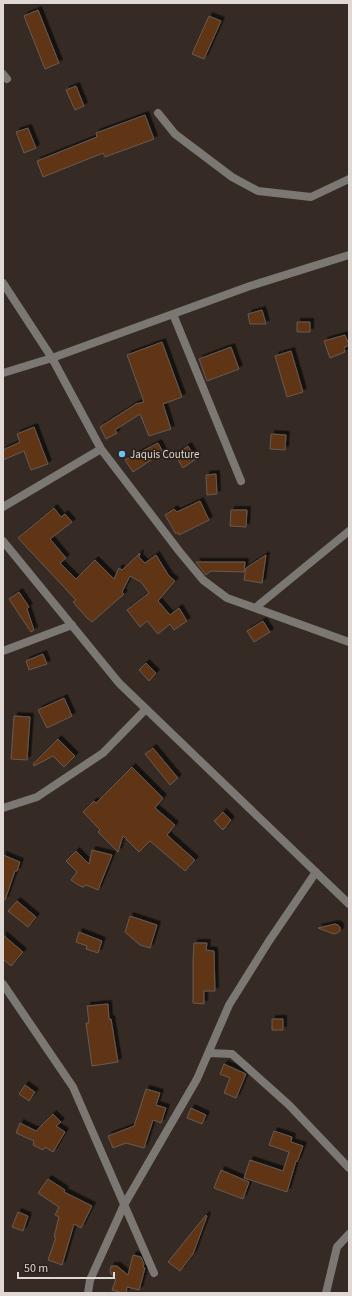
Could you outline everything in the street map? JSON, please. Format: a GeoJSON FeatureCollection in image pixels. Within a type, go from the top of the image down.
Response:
{"type":"FeatureCollection","features":[{"type":"Feature","properties":{"kind":"street"},"geometry":{"type":"LineString","coordinates":[[158,113],[175,134],[232,177],[258,191],[311,197],[349,179]]}},
{"type":"Feature","properties":{"kind":"street"},"geometry":{"type":"LineString","coordinates":[[3,372],[52,358],[250,286],[349,255]]}},
{"type":"Feature","properties":{"kind":"street"},"geometry":{"type":"LineString","coordinates":[[3,283],[52,358],[101,449],[203,580],[227,598],[349,642]]}},
{"type":"Feature","properties":{"kind":"street"},"geometry":{"type":"LineString","coordinates":[[173,314],[241,482]]}},
{"type":"Feature","properties":{"kind":"street"},"geometry":{"type":"LineString","coordinates":[[3,507],[101,449]]}},
{"type":"Feature","properties":{"kind":"street"},"geometry":{"type":"LineString","coordinates":[[255,608],[349,531]]}},
{"type":"Feature","properties":{"kind":"street"},"geometry":{"type":"LineString","coordinates":[[3,541],[119,683],[349,904]]}},
{"type":"Feature","properties":{"kind":"street"},"geometry":{"type":"LineString","coordinates":[[3,651],[72,625]]}},
{"type":"Feature","properties":{"kind":"street"},"geometry":{"type":"LineString","coordinates":[[3,808],[37,797],[103,753],[146,709]]}},
{"type":"Feature","properties":{"kind":"street"},"geometry":{"type":"LineString","coordinates":[[88,1293],[90,1280],[124,1204],[197,1079],[229,1005],[269,941],[316,872]]}},
{"type":"Feature","properties":{"kind":"street"},"geometry":{"type":"LineString","coordinates":[[3,984],[72,1087],[154,1273]]}},
{"type":"Feature","properties":{"kind":"street"},"geometry":{"type":"LineString","coordinates":[[208,1053],[232,1054],[289,1105],[349,1168]]}},
{"type":"Feature","properties":{"kind":"street"},"geometry":{"type":"LineString","coordinates":[[326,1293],[337,1247],[349,1234]]}},
{"type":"Feature","properties":{"kind":"building"},"geometry":{"type":"Polygon","coordinates":[[[38,10],[59,63],[45,69],[24,16],[38,10]]]}},
{"type":"Feature","properties":{"kind":"building"},"geometry":{"type":"Polygon","coordinates":[[[209,16],[221,21],[204,59],[192,54],[209,16]]]}},
{"type":"Feature","properties":{"kind":"building"},"geometry":{"type":"Polygon","coordinates":[[[76,86],[84,106],[75,110],[66,90],[76,86]]]}},
{"type":"Feature","properties":{"kind":"building"},"geometry":{"type":"Polygon","coordinates":[[[145,115],[154,139],[105,157],[103,153],[43,177],[37,161],[97,137],[96,133],[145,115]]]}},
{"type":"Feature","properties":{"kind":"building"},"geometry":{"type":"Polygon","coordinates":[[[28,128],[36,148],[24,153],[16,132],[28,128]]]}},
{"type":"Feature","properties":{"kind":"building"},"geometry":{"type":"Polygon","coordinates":[[[262,310],[266,324],[250,324],[248,314],[262,310]]]}},
{"type":"Feature","properties":{"kind":"building"},"geometry":{"type":"Polygon","coordinates":[[[297,322],[310,322],[310,332],[297,332],[297,322]]]}},
{"type":"Feature","properties":{"kind":"building"},"geometry":{"type":"Polygon","coordinates":[[[345,335],[349,345],[344,348],[345,352],[330,358],[324,341],[345,335]]]}},
{"type":"Feature","properties":{"kind":"building"},"geometry":{"type":"Polygon","coordinates":[[[162,342],[182,397],[163,404],[171,429],[149,436],[140,414],[115,430],[117,433],[106,439],[100,427],[136,404],[144,402],[127,355],[162,342]]]}},
{"type":"Feature","properties":{"kind":"building"},"geometry":{"type":"Polygon","coordinates":[[[231,347],[239,369],[207,381],[199,359],[231,347]]]}},
{"type":"Feature","properties":{"kind":"building"},"geometry":{"type":"Polygon","coordinates":[[[291,351],[303,392],[287,397],[275,356],[291,351]]]}},
{"type":"Feature","properties":{"kind":"building"},"geometry":{"type":"Polygon","coordinates":[[[34,427],[48,464],[31,470],[24,451],[3,460],[3,450],[20,442],[17,434],[34,427]]]}},
{"type":"Feature","properties":{"kind":"building"},"geometry":{"type":"Polygon","coordinates":[[[271,434],[286,435],[285,450],[270,449],[271,434]]]}},
{"type":"Feature","properties":{"kind":"building"},"geometry":{"type":"Polygon","coordinates":[[[158,443],[163,452],[133,472],[125,460],[158,443]]]}},
{"type":"Feature","properties":{"kind":"building"},"geometry":{"type":"Polygon","coordinates":[[[188,446],[196,459],[183,468],[175,455],[188,446]]]}},
{"type":"Feature","properties":{"kind":"building"},"geometry":{"type":"Polygon","coordinates":[[[216,474],[217,494],[207,495],[206,475],[216,474]]]}},
{"type":"Feature","properties":{"kind":"building"},"geometry":{"type":"Polygon","coordinates":[[[200,501],[209,520],[179,535],[178,532],[176,534],[165,515],[174,509],[177,512],[200,501]]]}},
{"type":"Feature","properties":{"kind":"building"},"geometry":{"type":"Polygon","coordinates":[[[54,508],[61,517],[65,514],[72,522],[50,539],[66,558],[60,563],[76,579],[95,560],[114,579],[119,568],[122,570],[140,553],[139,557],[145,563],[156,555],[169,576],[175,581],[158,601],[170,615],[179,608],[187,621],[174,630],[170,624],[158,634],[147,621],[140,627],[127,610],[149,593],[141,582],[130,576],[122,592],[124,594],[92,622],[87,618],[73,602],[76,600],[18,538],[54,508]]]}},
{"type":"Feature","properties":{"kind":"building"},"geometry":{"type":"Polygon","coordinates":[[[231,510],[247,510],[246,527],[230,526],[231,510]]]}},
{"type":"Feature","properties":{"kind":"building"},"geometry":{"type":"Polygon","coordinates":[[[266,555],[262,583],[244,580],[246,568],[266,555]]]}},
{"type":"Feature","properties":{"kind":"building"},"geometry":{"type":"Polygon","coordinates":[[[196,562],[245,562],[244,572],[211,571],[206,575],[196,562]]]}},
{"type":"Feature","properties":{"kind":"building"},"geometry":{"type":"Polygon","coordinates":[[[19,592],[29,607],[27,609],[34,630],[31,632],[9,599],[19,592]]]}},
{"type":"Feature","properties":{"kind":"building"},"geometry":{"type":"Polygon","coordinates":[[[263,621],[270,632],[254,642],[247,631],[263,621]]]}},
{"type":"Feature","properties":{"kind":"building"},"geometry":{"type":"Polygon","coordinates":[[[43,654],[47,664],[29,670],[26,661],[43,654]]]}},
{"type":"Feature","properties":{"kind":"building"},"geometry":{"type":"Polygon","coordinates":[[[146,663],[156,673],[149,681],[139,670],[146,663]]]}},
{"type":"Feature","properties":{"kind":"building"},"geometry":{"type":"Polygon","coordinates":[[[64,698],[72,716],[47,728],[38,710],[64,698]]]}},
{"type":"Feature","properties":{"kind":"building"},"geometry":{"type":"Polygon","coordinates":[[[14,716],[30,717],[27,760],[11,759],[14,716]]]}},
{"type":"Feature","properties":{"kind":"building"},"geometry":{"type":"Polygon","coordinates":[[[58,739],[75,756],[64,767],[53,756],[34,766],[33,764],[58,739]]]}},
{"type":"Feature","properties":{"kind":"building"},"geometry":{"type":"Polygon","coordinates":[[[153,748],[178,778],[170,785],[145,754],[153,748]]]}},
{"type":"Feature","properties":{"kind":"building"},"geometry":{"type":"Polygon","coordinates":[[[132,767],[163,798],[155,808],[175,825],[167,835],[195,860],[185,871],[150,841],[139,852],[123,836],[118,852],[98,832],[100,830],[83,812],[94,801],[96,803],[132,767]]]}},
{"type":"Feature","properties":{"kind":"building"},"geometry":{"type":"Polygon","coordinates":[[[223,812],[231,820],[223,830],[214,821],[223,812]]]}},
{"type":"Feature","properties":{"kind":"building"},"geometry":{"type":"Polygon","coordinates":[[[92,850],[112,855],[98,890],[86,885],[83,887],[80,886],[71,880],[77,872],[66,861],[76,851],[89,864],[92,850]]]}},
{"type":"Feature","properties":{"kind":"building"},"geometry":{"type":"Polygon","coordinates":[[[3,855],[20,862],[17,871],[15,871],[5,900],[3,900],[3,855]]]}},
{"type":"Feature","properties":{"kind":"building"},"geometry":{"type":"Polygon","coordinates":[[[17,901],[36,917],[28,927],[8,911],[17,901]]]}},
{"type":"Feature","properties":{"kind":"building"},"geometry":{"type":"Polygon","coordinates":[[[130,916],[157,925],[150,948],[140,945],[125,932],[130,916]]]}},
{"type":"Feature","properties":{"kind":"building"},"geometry":{"type":"Polygon","coordinates":[[[335,924],[340,927],[340,931],[334,934],[318,928],[335,924]]]}},
{"type":"Feature","properties":{"kind":"building"},"geometry":{"type":"Polygon","coordinates":[[[79,932],[102,941],[98,953],[86,949],[87,946],[76,942],[79,932]]]}},
{"type":"Feature","properties":{"kind":"building"},"geometry":{"type":"Polygon","coordinates":[[[3,935],[23,952],[11,966],[3,959],[3,935]]]}},
{"type":"Feature","properties":{"kind":"building"},"geometry":{"type":"Polygon","coordinates":[[[194,943],[207,943],[206,950],[214,951],[215,991],[204,991],[204,1004],[193,1003],[194,943]]]}},
{"type":"Feature","properties":{"kind":"building"},"geometry":{"type":"Polygon","coordinates":[[[108,1004],[109,1019],[111,1019],[118,1062],[92,1066],[86,1023],[89,1023],[87,1006],[108,1004]]]}},
{"type":"Feature","properties":{"kind":"building"},"geometry":{"type":"Polygon","coordinates":[[[272,1019],[283,1019],[283,1030],[272,1030],[272,1019]]]}},
{"type":"Feature","properties":{"kind":"building"},"geometry":{"type":"Polygon","coordinates":[[[224,1064],[246,1074],[236,1098],[224,1093],[230,1078],[220,1074],[224,1064]]]}},
{"type":"Feature","properties":{"kind":"building"},"geometry":{"type":"Polygon","coordinates":[[[25,1085],[35,1092],[29,1101],[19,1094],[25,1085]]]}},
{"type":"Feature","properties":{"kind":"building"},"geometry":{"type":"Polygon","coordinates":[[[146,1089],[160,1093],[156,1105],[166,1108],[161,1123],[153,1120],[144,1148],[126,1143],[113,1148],[108,1136],[134,1126],[146,1089]]]}},
{"type":"Feature","properties":{"kind":"building"},"geometry":{"type":"Polygon","coordinates":[[[191,1108],[206,1115],[202,1124],[187,1118],[191,1108]]]}},
{"type":"Feature","properties":{"kind":"building"},"geometry":{"type":"Polygon","coordinates":[[[53,1114],[61,1122],[56,1126],[65,1132],[53,1152],[45,1147],[43,1150],[33,1145],[34,1141],[16,1133],[20,1123],[36,1131],[53,1114]]]}},
{"type":"Feature","properties":{"kind":"building"},"geometry":{"type":"Polygon","coordinates":[[[274,1131],[292,1137],[291,1142],[303,1146],[297,1162],[296,1161],[287,1192],[244,1178],[250,1160],[283,1171],[289,1152],[269,1145],[274,1131]]]}},
{"type":"Feature","properties":{"kind":"building"},"geometry":{"type":"Polygon","coordinates":[[[221,1170],[249,1182],[243,1199],[214,1188],[221,1170]]]}},
{"type":"Feature","properties":{"kind":"building"},"geometry":{"type":"Polygon","coordinates":[[[48,1179],[65,1190],[64,1192],[92,1206],[81,1228],[74,1224],[62,1265],[48,1260],[56,1237],[54,1237],[59,1217],[55,1215],[59,1207],[38,1193],[48,1179]]]}},
{"type":"Feature","properties":{"kind":"building"},"geometry":{"type":"Polygon","coordinates":[[[18,1212],[28,1216],[23,1231],[12,1227],[18,1212]]]}},
{"type":"Feature","properties":{"kind":"building"},"geometry":{"type":"Polygon","coordinates":[[[206,1215],[207,1216],[193,1254],[180,1271],[168,1262],[206,1215]]]}},
{"type":"Feature","properties":{"kind":"building"},"geometry":{"type":"Polygon","coordinates":[[[133,1255],[141,1257],[144,1264],[143,1267],[145,1268],[139,1290],[127,1287],[126,1293],[123,1293],[112,1290],[116,1279],[111,1274],[111,1266],[117,1266],[128,1275],[133,1255]]]}},
{"type":"Feature","properties":{"kind":"place","name":"Jaquis Couture"},"geometry":{"type":"Point","coordinates":[122,454]}}]}
